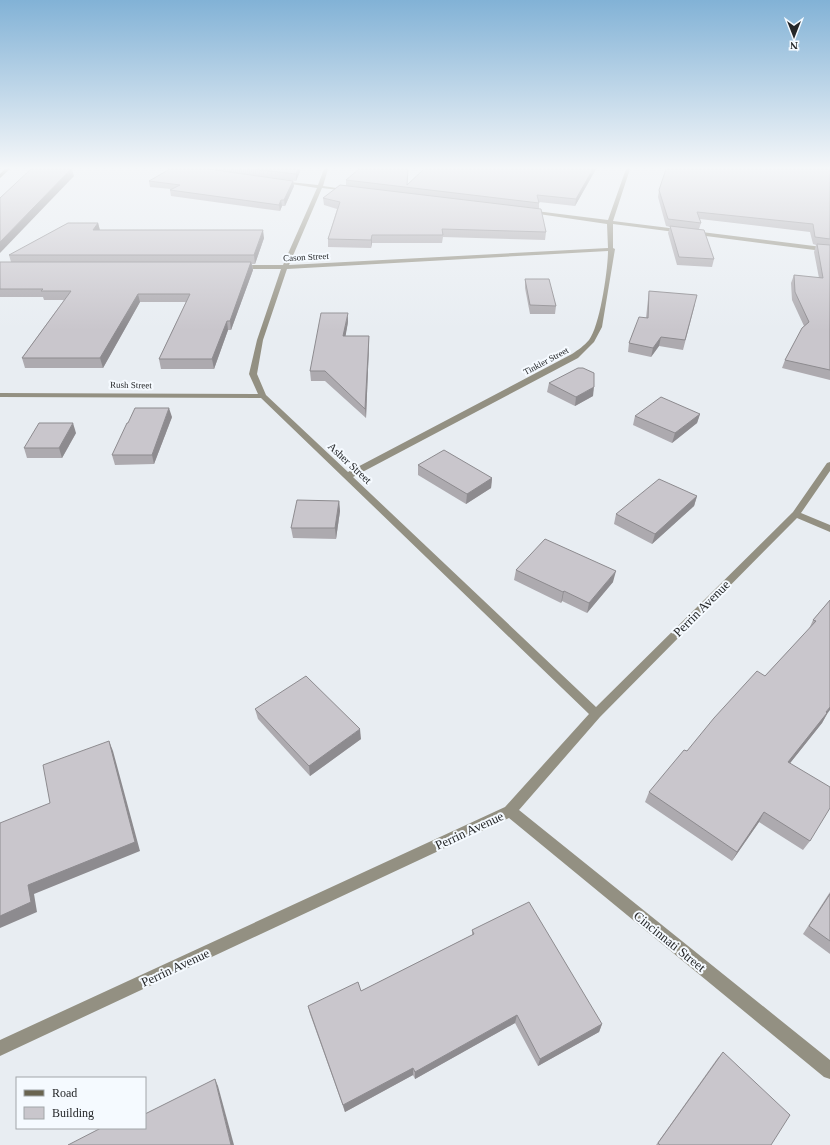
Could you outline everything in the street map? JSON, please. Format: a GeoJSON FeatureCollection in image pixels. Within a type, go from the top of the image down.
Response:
{"type":"FeatureCollection","features":[{"type":"Feature","properties":{"kind":"street","name":"Asher Street"},"geometry":{"type":"LineString","coordinates":[[304,222],[285,267],[260,340],[253,374],[263,396],[596,714]]}},
{"type":"Feature","properties":{"kind":"street"},"geometry":{"type":"LineString","coordinates":[[606,222],[830,250]]}},
{"type":"Feature","properties":{"kind":"street","name":"Tinkler Street"},"geometry":{"type":"LineString","coordinates":[[348,476],[575,356],[592,341],[599,327],[612,262],[610,223]]}},
{"type":"Feature","properties":{"kind":"street","name":"Cason Street"},"geometry":{"type":"LineString","coordinates":[[230,268],[285,267],[612,249]]}},
{"type":"Feature","properties":{"kind":"street","name":"Rush Street"},"geometry":{"type":"LineString","coordinates":[[0,395],[263,396]]}},
{"type":"Feature","properties":{"kind":"street","name":"Perrin Avenue"},"geometry":{"type":"LineString","coordinates":[[0,1048],[510,811],[596,714],[796,514],[830,465]]}},
{"type":"Feature","properties":{"kind":"street"},"geometry":{"type":"LineString","coordinates":[[796,514],[830,529]]}},
{"type":"Feature","properties":{"kind":"street","name":"Cincinnati Street"},"geometry":{"type":"LineString","coordinates":[[510,811],[830,1071]]}},
{"type":"Feature","properties":{"kind":"building"},"geometry":{"type":"Polygon","coordinates":[[[0,222],[19,222],[0,242],[0,222]]]}},
{"type":"Feature","properties":{"kind":"building"},"geometry":{"type":"Polygon","coordinates":[[[333,222],[544,222],[546,232],[442,229],[443,235],[372,235],[371,240],[328,239],[333,222]]]}},
{"type":"Feature","properties":{"kind":"building"},"geometry":{"type":"Polygon","coordinates":[[[798,222],[830,222],[830,239],[815,237],[813,224],[798,222]]]}},
{"type":"Feature","properties":{"kind":"building"},"geometry":{"type":"Polygon","coordinates":[[[68,223],[98,223],[93,230],[263,230],[254,255],[9,255],[68,223]]]}},
{"type":"Feature","properties":{"kind":"building"},"geometry":{"type":"Polygon","coordinates":[[[670,226],[704,230],[714,259],[679,257],[670,226]]]}},
{"type":"Feature","properties":{"kind":"building"},"geometry":{"type":"Polygon","coordinates":[[[817,244],[830,245],[830,370],[785,360],[802,328],[809,322],[795,292],[794,275],[823,278],[817,244]]]}},
{"type":"Feature","properties":{"kind":"building"},"geometry":{"type":"Polygon","coordinates":[[[0,262],[251,262],[230,321],[227,321],[212,359],[159,359],[190,294],[138,294],[100,358],[22,358],[71,291],[41,291],[43,289],[0,289],[0,262]]]}},
{"type":"Feature","properties":{"kind":"building"},"geometry":{"type":"Polygon","coordinates":[[[525,279],[549,279],[556,306],[530,305],[525,279]]]}},
{"type":"Feature","properties":{"kind":"building"},"geometry":{"type":"Polygon","coordinates":[[[649,291],[697,295],[685,340],[661,337],[653,348],[629,343],[639,317],[648,318],[649,291]]]}},
{"type":"Feature","properties":{"kind":"building"},"geometry":{"type":"Polygon","coordinates":[[[321,313],[348,313],[343,336],[369,336],[365,409],[325,371],[310,371],[321,313]]]}},
{"type":"Feature","properties":{"kind":"building"},"geometry":{"type":"Polygon","coordinates":[[[578,368],[583,368],[594,373],[594,387],[576,397],[549,383],[578,368]]]}},
{"type":"Feature","properties":{"kind":"building"},"geometry":{"type":"Polygon","coordinates":[[[661,397],[700,414],[675,433],[635,416],[661,397]]]}},
{"type":"Feature","properties":{"kind":"building"},"geometry":{"type":"Polygon","coordinates":[[[135,408],[169,408],[152,455],[112,455],[127,423],[135,408]]]}},
{"type":"Feature","properties":{"kind":"building"},"geometry":{"type":"Polygon","coordinates":[[[39,423],[73,423],[59,448],[24,448],[39,423]]]}},
{"type":"Feature","properties":{"kind":"building"},"geometry":{"type":"Polygon","coordinates":[[[444,450],[492,478],[467,494],[418,465],[444,450]]]}},
{"type":"Feature","properties":{"kind":"building"},"geometry":{"type":"Polygon","coordinates":[[[659,479],[697,496],[655,534],[616,514],[659,479]]]}},
{"type":"Feature","properties":{"kind":"building"},"geometry":{"type":"Polygon","coordinates":[[[297,500],[339,501],[335,528],[291,528],[297,500]]]}},
{"type":"Feature","properties":{"kind":"building"},"geometry":{"type":"Polygon","coordinates":[[[545,539],[616,571],[589,603],[516,570],[545,539]]]}},
{"type":"Feature","properties":{"kind":"building"},"geometry":{"type":"Polygon","coordinates":[[[830,600],[830,707],[826,712],[827,713],[788,762],[830,787],[830,808],[810,841],[764,812],[737,852],[649,792],[684,750],[687,751],[714,718],[757,671],[765,676],[816,621],[813,620],[830,600]]]}},
{"type":"Feature","properties":{"kind":"building"},"geometry":{"type":"Polygon","coordinates":[[[306,676],[360,729],[309,766],[255,709],[306,676]]]}},
{"type":"Feature","properties":{"kind":"building"},"geometry":{"type":"Polygon","coordinates":[[[109,741],[135,842],[28,885],[31,902],[0,916],[0,823],[50,803],[43,765],[109,741]]]}},
{"type":"Feature","properties":{"kind":"building"},"geometry":{"type":"Polygon","coordinates":[[[830,894],[830,941],[809,926],[830,894]]]}},
{"type":"Feature","properties":{"kind":"building"},"geometry":{"type":"Polygon","coordinates":[[[529,902],[602,1024],[540,1059],[517,1015],[415,1072],[413,1068],[343,1105],[308,1006],[358,982],[361,991],[474,934],[472,930],[529,902]]]}},
{"type":"Feature","properties":{"kind":"building"},"geometry":{"type":"Polygon","coordinates":[[[723,1052],[790,1115],[771,1145],[660,1145],[658,1143],[723,1052]]]}},
{"type":"Feature","properties":{"kind":"building"},"geometry":{"type":"Polygon","coordinates":[[[215,1079],[231,1145],[68,1145],[99,1129],[146,1129],[146,1114],[215,1079]]]}}]}
